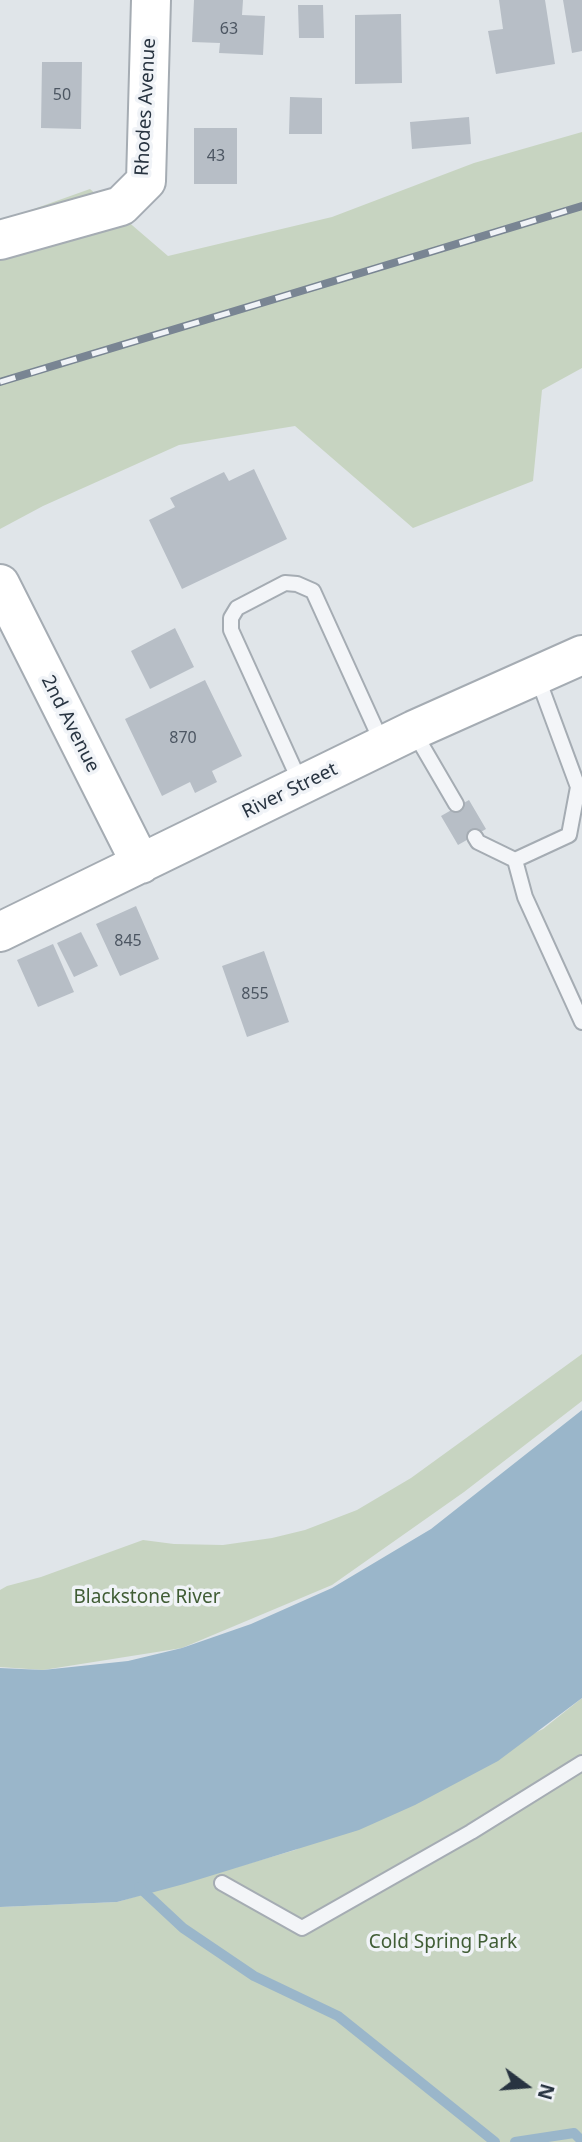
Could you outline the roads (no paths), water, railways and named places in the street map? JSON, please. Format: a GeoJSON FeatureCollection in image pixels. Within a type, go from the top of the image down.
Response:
{"type":"FeatureCollection","features":[{"type":"Feature","properties":{"kind":"street","name":"Rhodes Avenue"},"geometry":{"type":"LineString","coordinates":[[0,240],[121,206],[146,181],[150,0]]}},
{"type":"Feature","properties":{"kind":"street","name":"2nd Avenue"},"geometry":{"type":"LineString","coordinates":[[0,584],[141,864]]}},
{"type":"Feature","properties":{"kind":"street","name":"River Street"},"geometry":{"type":"LineString","coordinates":[[0,932],[398,738],[582,655]]}},
{"type":"Feature","properties":{"kind":"lane"},"geometry":{"type":"LineString","coordinates":[[302,785],[231,630],[231,618],[237,608],[285,583],[298,584],[313,592],[398,738],[457,804]]}},
{"type":"Feature","properties":{"kind":"lane"},"geometry":{"type":"LineString","coordinates":[[515,860],[569,835],[578,787],[537,675]]}},
{"type":"Feature","properties":{"kind":"lane"},"geometry":{"type":"LineString","coordinates":[[475,837],[478,842],[515,860],[525,897],[582,1022]]}},
{"type":"Feature","properties":{"kind":"lane"},"geometry":{"type":"LineString","coordinates":[[222,1883],[302,1928],[471,1832],[582,1763]]}},
{"type":"Feature","properties":{"kind":"water"},"geometry":{"type":"Polygon","coordinates":[[[582,1410],[582,1698],[498,1761],[415,1805],[359,1830],[117,1902],[0,1907],[0,1668],[43,1670],[128,1661],[182,1648],[251,1624],[332,1588],[431,1529],[582,1410]]]}},
{"type":"Feature","properties":{"kind":"waterway"},"geometry":{"type":"LineString","coordinates":[[139,1887],[183,1928],[254,1976],[338,2016],[495,2142]]}},
{"type":"Feature","properties":{"kind":"waterway"},"geometry":{"type":"LineString","coordinates":[[515,2142],[574,2133],[582,2141]]}},
{"type":"Feature","properties":{"kind":"railway"},"geometry":{"type":"LineString","coordinates":[[0,382],[582,206]]}},
{"type":"Feature","properties":{"kind":"park label","name":"Blackstone River"},"geometry":{"type":"Point","coordinates":[147,1598]}},
{"type":"Feature","properties":{"kind":"park label","name":"Cold Spring Park"},"geometry":{"type":"Point","coordinates":[443,1943]}}]}
